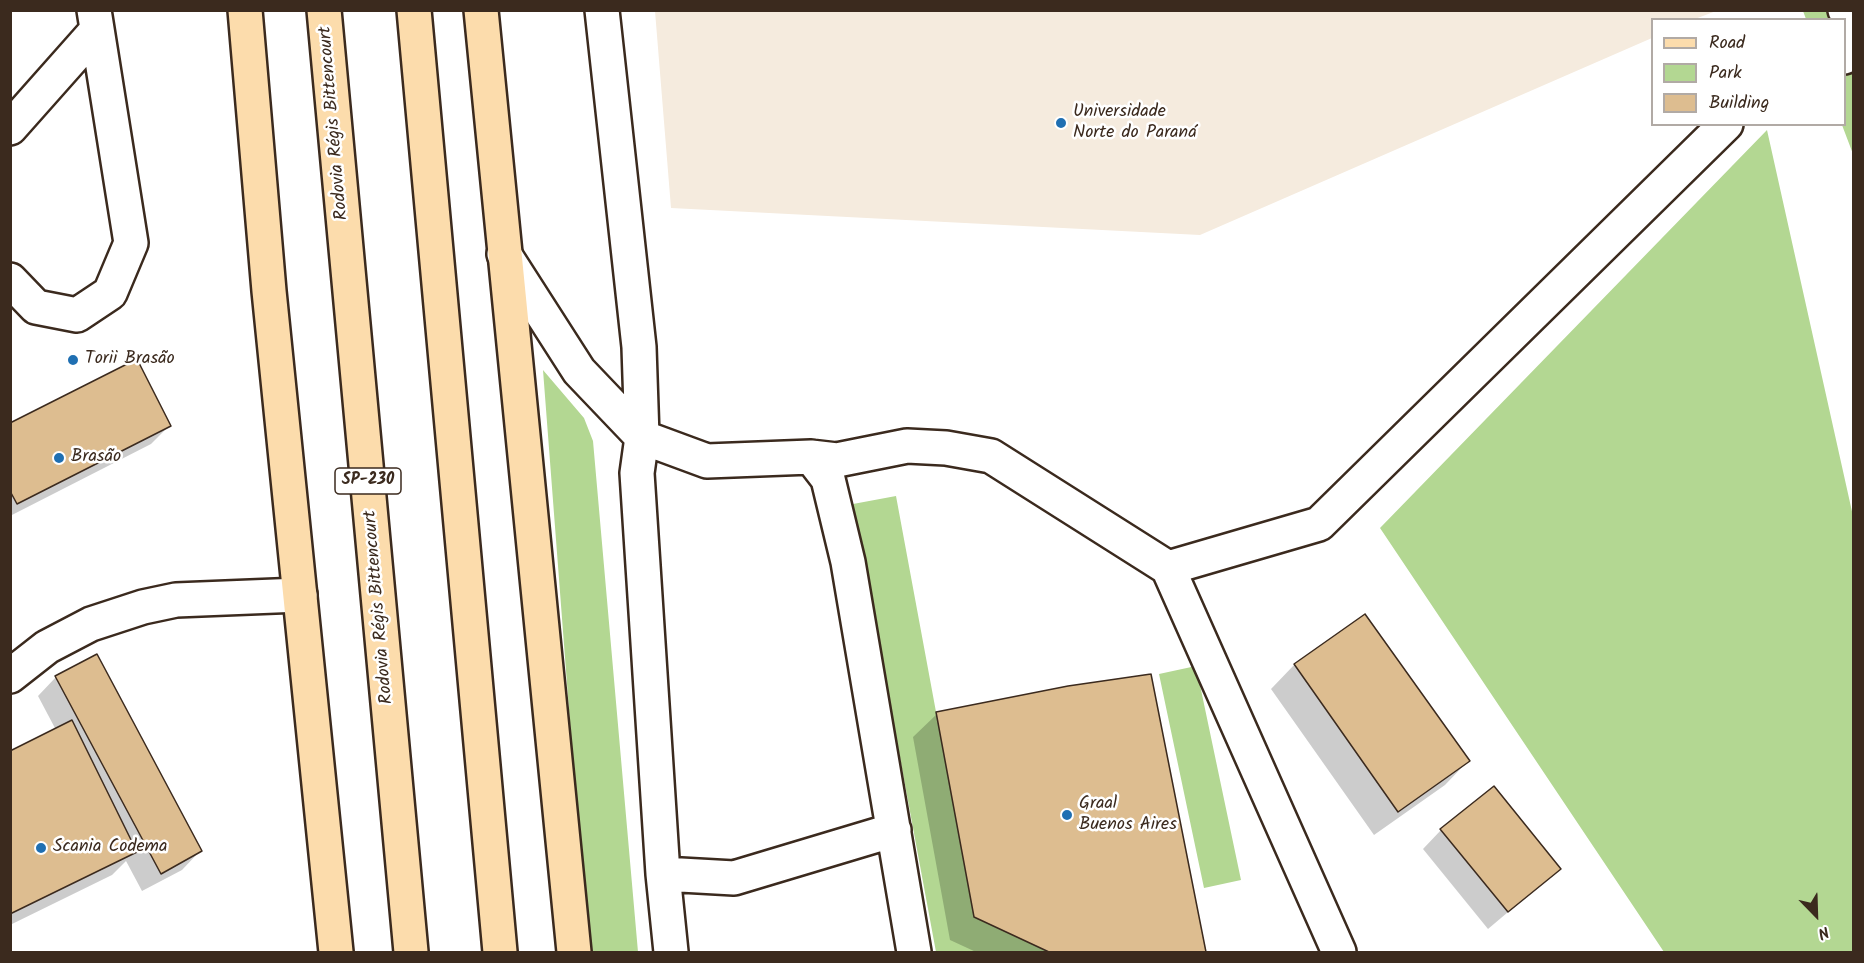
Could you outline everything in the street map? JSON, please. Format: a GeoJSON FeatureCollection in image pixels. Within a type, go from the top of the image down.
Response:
{"type":"FeatureCollection","features":[{"type":"Feature","properties":{"kind":"main road"},"geometry":{"type":"LineString","coordinates":[[245,10],[336,952]]}},
{"type":"Feature","properties":{"kind":"main road","name":"Rodovia Régis Bittencourt"},"geometry":{"type":"LineString","coordinates":[[324,10],[411,952]]}},
{"type":"Feature","properties":{"kind":"main road"},"geometry":{"type":"LineString","coordinates":[[414,10],[500,952]]}},
{"type":"Feature","properties":{"kind":"main road"},"geometry":{"type":"LineString","coordinates":[[481,10],[574,952]]}},
{"type":"Feature","properties":{"kind":"street"},"geometry":{"type":"LineString","coordinates":[[602,10],[639,347],[642,437],[638,473],[663,874],[671,952]]}},
{"type":"Feature","properties":{"kind":"street"},"geometry":{"type":"LineString","coordinates":[[1845,10],[1854,25]]}},
{"type":"Feature","properties":{"kind":"street"},"geometry":{"type":"LineString","coordinates":[[10,128],[96,20]]}},
{"type":"Feature","properties":{"kind":"street"},"geometry":{"type":"LineString","coordinates":[[10,280],[36,307],[77,315],[110,293],[131,243],[96,20]]}},
{"type":"Feature","properties":{"kind":"street"},"geometry":{"type":"LineString","coordinates":[[1168,568],[1319,524],[1724,126]]}},
{"type":"Feature","properties":{"kind":"street"},"geometry":{"type":"LineString","coordinates":[[504,254],[579,371],[642,437],[707,461],[811,457],[837,460],[908,446],[946,448],[991,456],[1168,568],[1339,952]]}},
{"type":"Feature","properties":{"kind":"street"},"geometry":{"type":"LineString","coordinates":[[811,457],[828,479],[836,506],[914,952]]}},
{"type":"Feature","properties":{"kind":"street"},"geometry":{"type":"LineString","coordinates":[[10,676],[47,647],[91,624],[143,607],[176,600],[300,595]]}},
{"type":"Feature","properties":{"kind":"street"},"geometry":{"type":"LineString","coordinates":[[663,874],[734,878],[894,830]]}},
{"type":"Feature","properties":{"kind":"shaded area","name":"Universidade Norte do Paraná"},"geometry":{"type":"Polygon","coordinates":[[[655,10],[1716,11],[1698,18],[1651,18],[1651,38],[1200,235],[671,208],[655,10]]]}},
{"type":"Feature","properties":{"kind":"green space"},"geometry":{"type":"Polygon","coordinates":[[[1803,11],[1853,11],[1853,154],[1842,126],[1846,126],[1846,18],[1806,18],[1803,11]]]}},
{"type":"Feature","properties":{"kind":"green space"},"geometry":{"type":"Polygon","coordinates":[[[1767,130],[1853,516],[1853,952],[1664,952],[1380,528],[1767,130]]]}},
{"type":"Feature","properties":{"kind":"green space"},"geometry":{"type":"Polygon","coordinates":[[[543,370],[584,418],[593,441],[638,952],[591,952],[574,775],[543,370]]]}},
{"type":"Feature","properties":{"kind":"green space"},"geometry":{"type":"Polygon","coordinates":[[[896,496],[974,917],[1049,952],[936,952],[853,504],[896,496]]]}},
{"type":"Feature","properties":{"kind":"green space"},"geometry":{"type":"Polygon","coordinates":[[[1196,666],[1241,880],[1204,888],[1159,674],[1196,666]]]}},
{"type":"Feature","properties":{"kind":"building","name":"Brasão"},"geometry":{"type":"Polygon","coordinates":[[[137,359],[171,426],[17,504],[10,491],[10,423],[137,359]]]}},
{"type":"Feature","properties":{"kind":"building"},"geometry":{"type":"Polygon","coordinates":[[[1365,614],[1470,761],[1398,812],[1294,664],[1365,614]]]}},
{"type":"Feature","properties":{"kind":"building"},"geometry":{"type":"Polygon","coordinates":[[[97,654],[202,851],[161,874],[55,676],[97,654]]]}},
{"type":"Feature","properties":{"kind":"building","name":"Graal Buenos Aires"},"geometry":{"type":"Polygon","coordinates":[[[1151,674],[1206,952],[1049,952],[974,917],[936,712],[1068,686],[1151,674]]]}},
{"type":"Feature","properties":{"kind":"building"},"geometry":{"type":"Polygon","coordinates":[[[72,720],[137,852],[10,914],[10,751],[72,720]]]}},
{"type":"Feature","properties":{"kind":"building"},"geometry":{"type":"Polygon","coordinates":[[[1494,786],[1561,869],[1508,912],[1440,829],[1494,786]]]}},
{"type":"Feature","properties":{"kind":"place","name":"Universidade Norte do Paraná"},"geometry":{"type":"Point","coordinates":[1061,123]}},
{"type":"Feature","properties":{"kind":"place","name":"Torii Brasão"},"geometry":{"type":"Point","coordinates":[73,360]}},
{"type":"Feature","properties":{"kind":"place","name":"Brasão"},"geometry":{"type":"Point","coordinates":[59,458]}},
{"type":"Feature","properties":{"kind":"place","name":"Graal Buenos Aires"},"geometry":{"type":"Point","coordinates":[1067,815]}},
{"type":"Feature","properties":{"kind":"place","name":"Scania Codema"},"geometry":{"type":"Point","coordinates":[41,848]}}]}
